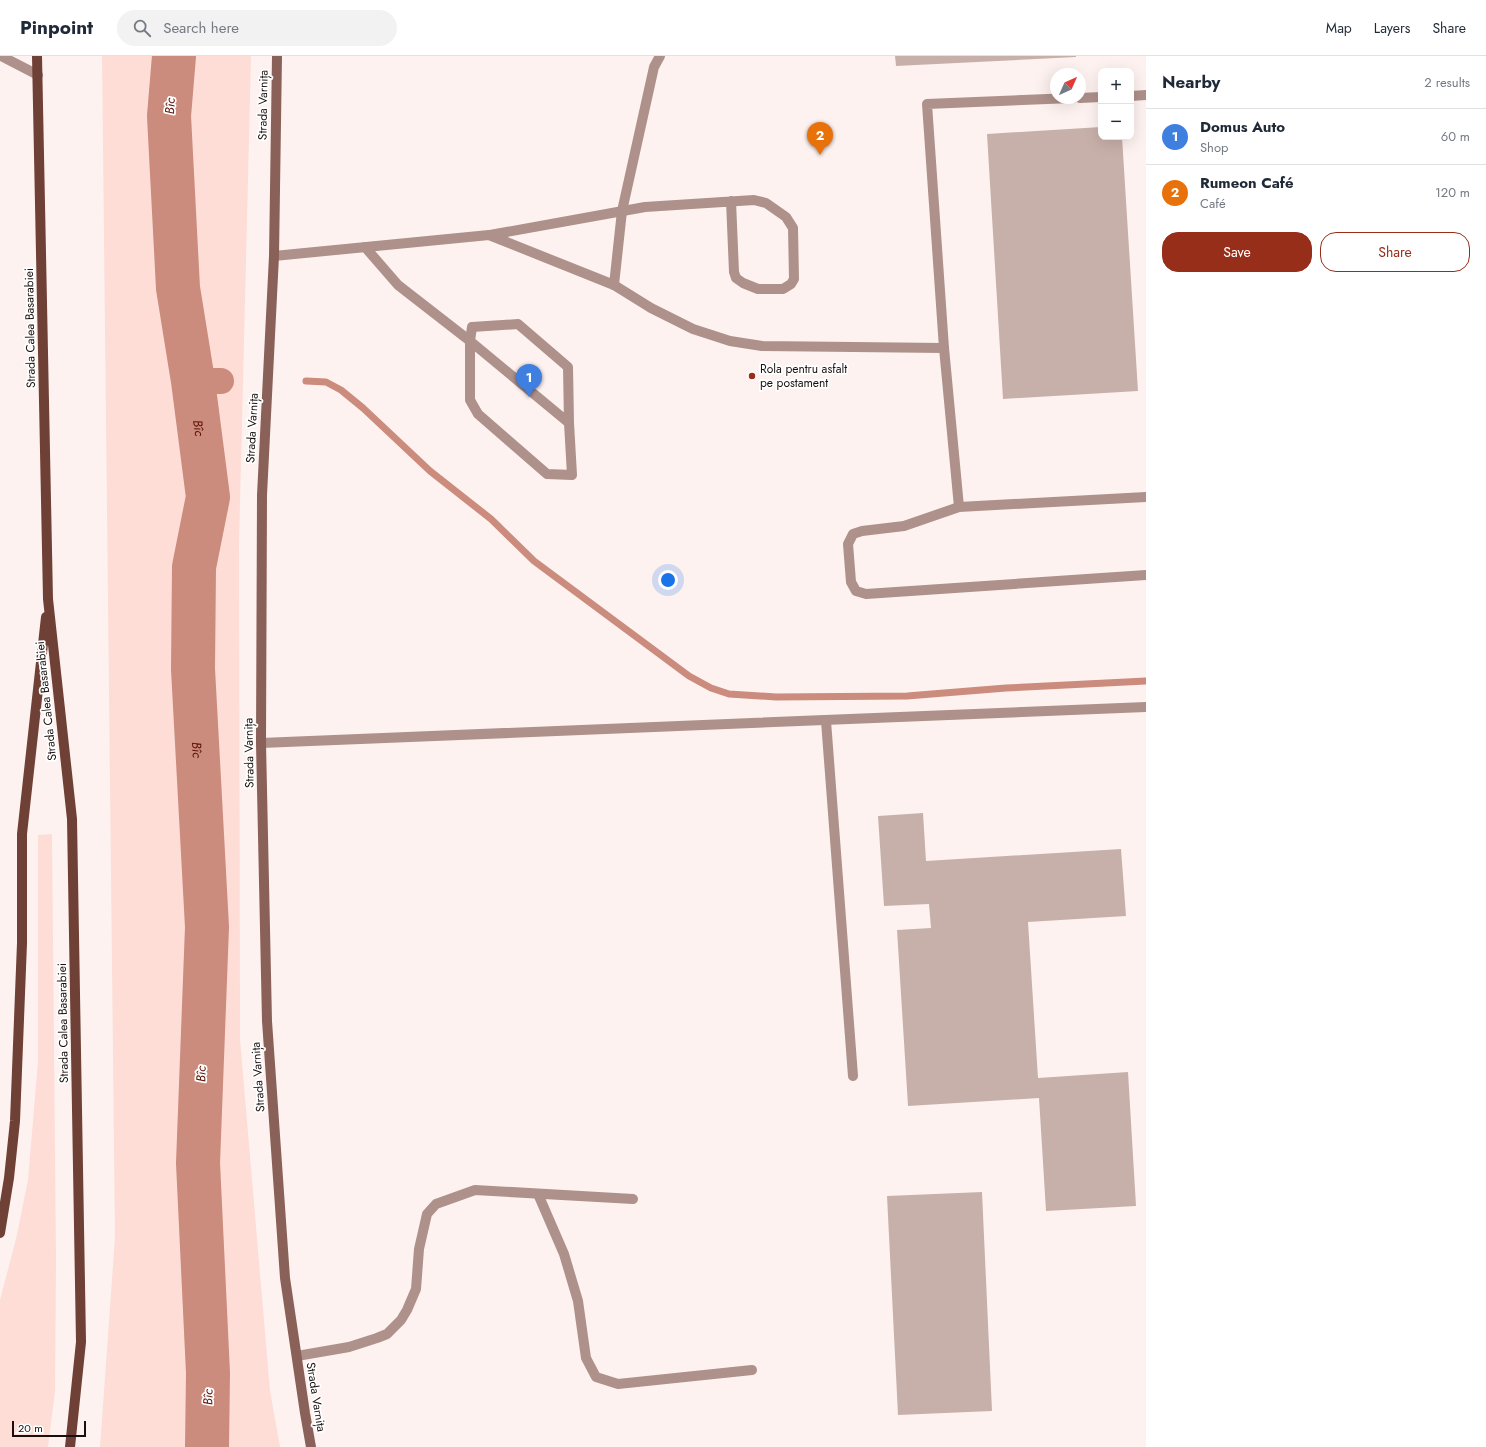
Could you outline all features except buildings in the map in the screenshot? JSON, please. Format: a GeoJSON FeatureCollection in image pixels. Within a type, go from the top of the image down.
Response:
{"type":"FeatureCollection","features":[{"type":"Feature","properties":{"kind":"main road","name":"Strada Calea Basarabiei"},"geometry":{"type":"LineString","coordinates":[[37,56],[48,599],[72,819],[81,1342],[70,1447]]}},
{"type":"Feature","properties":{"kind":"main road","name":"Strada Calea Basarabiei"},"geometry":{"type":"LineString","coordinates":[[0,1233],[9,1178],[16,1114],[22,943],[22,834],[48,599]]}},
{"type":"Feature","properties":{"kind":"street","name":"Strada Varnița"},"geometry":{"type":"LineString","coordinates":[[277,56],[274,256],[262,495],[262,744],[268,1028],[285,1278],[311,1447]]}},
{"type":"Feature","properties":{"kind":"lane"},"geometry":{"type":"LineString","coordinates":[[1,56],[38,75]]}},
{"type":"Feature","properties":{"kind":"lane"},"geometry":{"type":"LineString","coordinates":[[614,285],[622,211],[654,67],[660,56]]}},
{"type":"Feature","properties":{"kind":"lane"},"geometry":{"type":"LineString","coordinates":[[1134,96],[1146,95]]}},
{"type":"Feature","properties":{"kind":"lane"},"geometry":{"type":"LineString","coordinates":[[1086,98],[1098,97]]}},
{"type":"Feature","properties":{"kind":"lane"},"geometry":{"type":"LineString","coordinates":[[959,507],[944,348],[927,104],[1050,99]]}},
{"type":"Feature","properties":{"kind":"lane"},"geometry":{"type":"LineString","coordinates":[[274,256],[489,235],[645,207],[731,201],[754,200],[766,203],[786,217],[793,228],[795,271],[794,279],[791,284],[783,289],[758,289],[743,283],[736,278],[734,272],[731,201]]}},
{"type":"Feature","properties":{"kind":"lane"},"geometry":{"type":"LineString","coordinates":[[489,235],[614,285],[651,308],[693,329],[730,341],[762,346],[944,348]]}},
{"type":"Feature","properties":{"kind":"lane"},"geometry":{"type":"LineString","coordinates":[[365,247],[398,285],[470,341],[569,423]]}},
{"type":"Feature","properties":{"kind":"lane"},"geometry":{"type":"LineString","coordinates":[[518,324],[568,367],[569,423],[572,475],[547,474],[478,414],[470,400],[470,341],[472,327],[518,324]]}},
{"type":"Feature","properties":{"kind":"lane"},"geometry":{"type":"LineString","coordinates":[[1146,497],[959,507],[904,526],[862,531],[853,534],[848,544],[851,582],[856,591],[866,594],[1146,575]]}},
{"type":"Feature","properties":{"kind":"lane"},"geometry":{"type":"LineString","coordinates":[[262,744],[1146,708]]}},
{"type":"Feature","properties":{"kind":"lane"},"geometry":{"type":"LineString","coordinates":[[826,721],[853,1076]]}},
{"type":"Feature","properties":{"kind":"lane"},"geometry":{"type":"LineString","coordinates":[[296,1356],[349,1347],[377,1338],[387,1334],[401,1320],[416,1288],[419,1249],[427,1214],[436,1204],[474,1190],[633,1199]]}},
{"type":"Feature","properties":{"kind":"lane"},"geometry":{"type":"LineString","coordinates":[[538,1194],[564,1254],[578,1301],[586,1358],[596,1377],[618,1384],[752,1370]]}},
{"type":"Feature","properties":{"kind":"shaded area"},"geometry":{"type":"Polygon","coordinates":[[[102,56],[251,56],[239,544],[240,1039],[270,1391],[280,1447],[100,1447],[115,1237],[102,56]]]}},
{"type":"Feature","properties":{"kind":"shaded area"},"geometry":{"type":"Polygon","coordinates":[[[52,834],[56,1260],[55,1391],[48,1447],[0,1447],[0,1300],[16,1239],[28,1180],[38,1061],[38,835],[52,834]]]}},
{"type":"Feature","properties":{"kind":"waterway","name":"Bîc"},"geometry":{"type":"LineString","coordinates":[[174,56],[169,116],[178,288],[193,381],[208,497],[194,567],[193,669],[207,927],[198,1163],[208,1373],[207,1447]]}},
{"type":"Feature","properties":{"kind":"waterway"},"geometry":{"type":"LineString","coordinates":[[193,381],[221,381]]}},
{"type":"Feature","properties":{"kind":"waterway"},"geometry":{"type":"LineString","coordinates":[[306,381],[326,382],[341,390],[363,408],[430,471],[491,519],[534,561],[689,676],[711,688],[729,694],[776,697],[907,696],[1006,688],[1146,681]]}},
{"type":"Feature","properties":{"kind":"place","name":"Rumeon Café"},"geometry":{"type":"Point","coordinates":[820,155]}},
{"type":"Feature","properties":{"kind":"place","name":"Rola pentru asfalt pe postament"},"geometry":{"type":"Point","coordinates":[752,376]}},
{"type":"Feature","properties":{"kind":"place","name":"Domus Auto"},"geometry":{"type":"Point","coordinates":[529,397]}}]}
